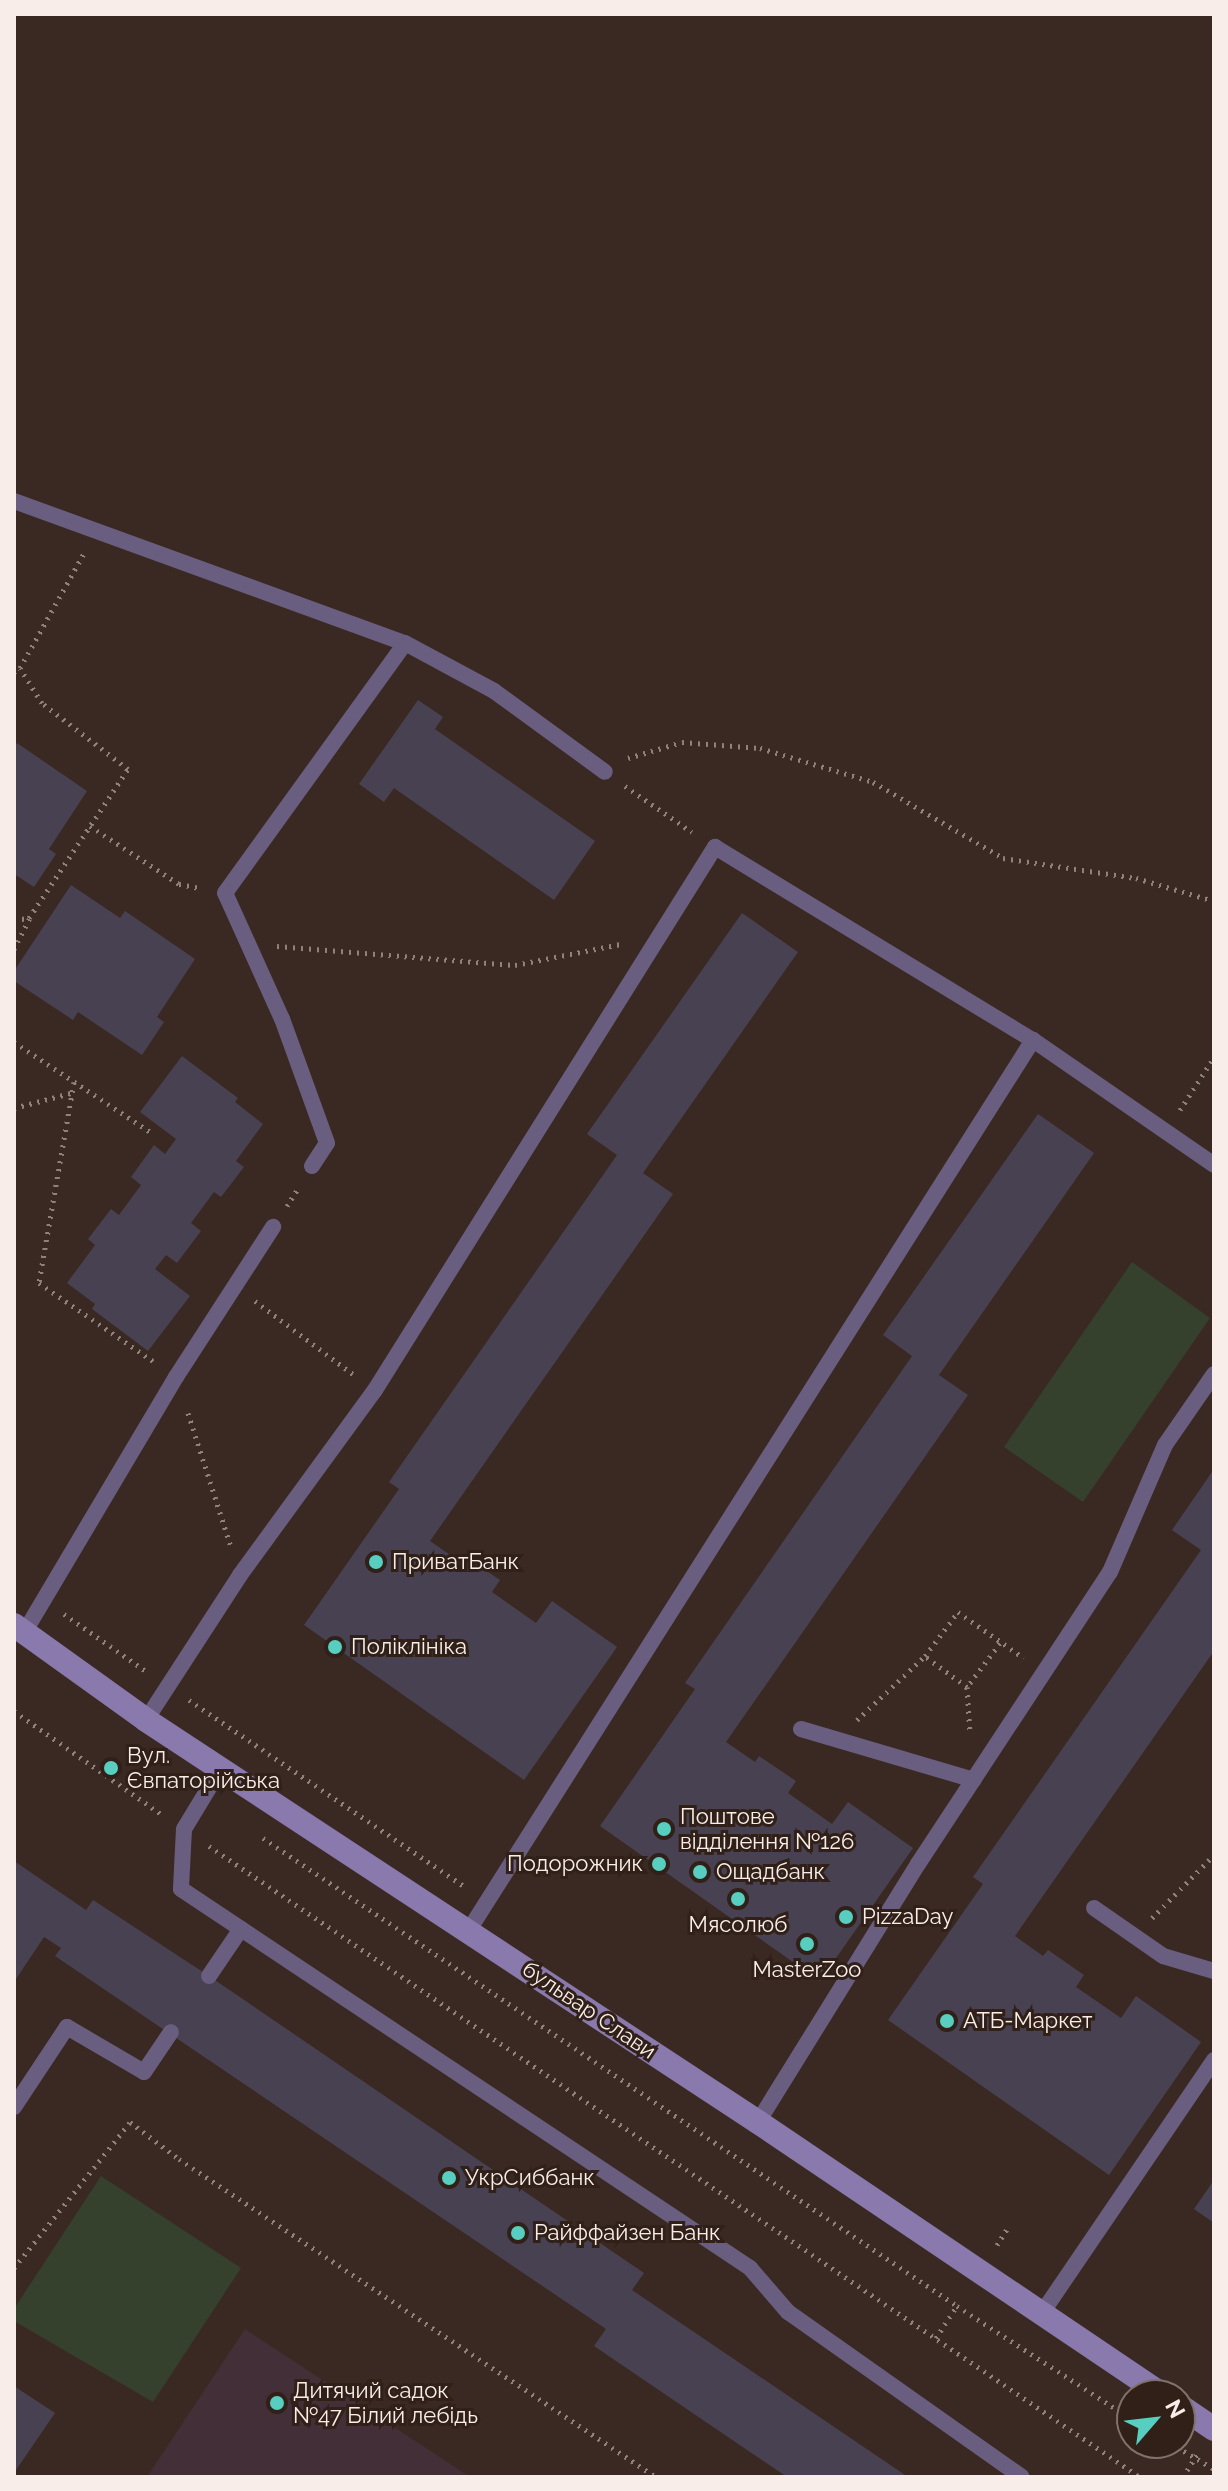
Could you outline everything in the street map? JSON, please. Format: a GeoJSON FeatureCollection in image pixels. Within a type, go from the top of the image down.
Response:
{"type":"FeatureCollection","features":[{"type":"Feature","properties":{"kind":"street","name":"бульвар Слави"},"geometry":{"type":"LineString","coordinates":[[19,1629],[146,1720],[469,1930],[1139,2379]]}},
{"type":"Feature","properties":{"kind":"street"},"geometry":{"type":"LineString","coordinates":[[1196,2417],[1214,2429]]}},
{"type":"Feature","properties":{"kind":"lane"},"geometry":{"type":"LineString","coordinates":[[14,501],[405,643],[494,691],[605,772]]}},
{"type":"Feature","properties":{"kind":"lane"},"geometry":{"type":"LineString","coordinates":[[312,1166],[327,1143],[282,1019],[225,893],[405,643]]}},
{"type":"Feature","properties":{"kind":"lane"},"geometry":{"type":"LineString","coordinates":[[146,1720],[240,1575],[375,1390],[715,847],[1033,1040],[1214,1165]]}},
{"type":"Feature","properties":{"kind":"lane"},"geometry":{"type":"LineString","coordinates":[[469,1930],[1033,1040]]}},
{"type":"Feature","properties":{"kind":"lane"},"geometry":{"type":"LineString","coordinates":[[19,1629],[273,1227]]}},
{"type":"Feature","properties":{"kind":"lane"},"geometry":{"type":"LineString","coordinates":[[758,2122],[974,1780],[1110,1572],[1165,1445],[1214,1374]]}},
{"type":"Feature","properties":{"kind":"lane"},"geometry":{"type":"LineString","coordinates":[[801,1729],[974,1780]]}},
{"type":"Feature","properties":{"kind":"lane"},"geometry":{"type":"LineString","coordinates":[[221,1768],[184,1829],[181,1889],[750,2268],[788,2312],[1022,2477]]}},
{"type":"Feature","properties":{"kind":"lane"},"geometry":{"type":"LineString","coordinates":[[1094,1908],[1163,1956],[1214,1971]]}},
{"type":"Feature","properties":{"kind":"lane"},"geometry":{"type":"LineString","coordinates":[[209,1976],[241,1929]]}},
{"type":"Feature","properties":{"kind":"lane"},"geometry":{"type":"LineString","coordinates":[[14,2107],[67,2027],[144,2072],[171,2032]]}},
{"type":"Feature","properties":{"kind":"lane"},"geometry":{"type":"LineString","coordinates":[[1042,2313],[1214,2060]]}},
{"type":"Feature","properties":{"kind":"path"},"geometry":{"type":"LineString","coordinates":[[14,949],[29,918],[128,769],[42,703],[17,670],[96,531]]}},
{"type":"Feature","properties":{"kind":"path"},"geometry":{"type":"LineString","coordinates":[[715,847],[605,772],[630,756],[682,742],[760,748],[873,782],[1003,858],[1136,878],[1214,901]]}},
{"type":"Feature","properties":{"kind":"path"},"geometry":{"type":"LineString","coordinates":[[90,826],[179,884],[225,893]]}},
{"type":"Feature","properties":{"kind":"path"},"geometry":{"type":"LineString","coordinates":[[14,920],[29,918]]}},
{"type":"Feature","properties":{"kind":"path"},"geometry":{"type":"LineString","coordinates":[[249,944],[515,965],[656,937]]}},
{"type":"Feature","properties":{"kind":"path"},"geometry":{"type":"LineString","coordinates":[[14,1042],[152,1133]]}},
{"type":"Feature","properties":{"kind":"path"},"geometry":{"type":"LineString","coordinates":[[1163,1130],[1183,1107],[1214,1057]]}},
{"type":"Feature","properties":{"kind":"path"},"geometry":{"type":"LineString","coordinates":[[74,1082],[39,1283],[176,1377],[240,1575]]}},
{"type":"Feature","properties":{"kind":"path"},"geometry":{"type":"LineString","coordinates":[[14,1108],[71,1093]]}},
{"type":"Feature","properties":{"kind":"path"},"geometry":{"type":"LineString","coordinates":[[273,1227],[312,1166]]}},
{"type":"Feature","properties":{"kind":"path"},"geometry":{"type":"LineString","coordinates":[[235,1286],[375,1390]]}},
{"type":"Feature","properties":{"kind":"path"},"geometry":{"type":"LineString","coordinates":[[836,1739],[925,1656],[958,1612],[1000,1643],[967,1687],[925,1656]]}},
{"type":"Feature","properties":{"kind":"path"},"geometry":{"type":"LineString","coordinates":[[14,1711],[1140,2477]]}},
{"type":"Feature","properties":{"kind":"path"},"geometry":{"type":"LineString","coordinates":[[256,1833],[957,2306],[1116,2409]]}},
{"type":"Feature","properties":{"kind":"path"},"geometry":{"type":"LineString","coordinates":[[1134,1936],[1214,1855]]}},
{"type":"Feature","properties":{"kind":"path"},"geometry":{"type":"LineString","coordinates":[[14,2268],[130,2122],[192,2168],[656,2477]]}},
{"type":"Feature","properties":{"kind":"path"},"geometry":{"type":"LineString","coordinates":[[1196,2458],[1214,2469]]}},
{"type":"Feature","properties":{"kind":"shaded area","name":"Дитячий садок №47 Білий лебідь"},"geometry":{"type":"Polygon","coordinates":[[[245,2329],[470,2477],[147,2477],[245,2329]]]}},
{"type":"Feature","properties":{"kind":"green space"},"geometry":{"type":"Polygon","coordinates":[[[1132,1262],[1210,1318],[1083,1502],[1004,1447],[1132,1262]]]}},
{"type":"Feature","properties":{"kind":"green space"},"geometry":{"type":"Polygon","coordinates":[[[101,2176],[241,2268],[153,2402],[14,2321],[14,2309],[101,2176]]]}},
{"type":"Feature","properties":{"kind":"building"},"geometry":{"type":"Polygon","coordinates":[[[418,700],[443,717],[435,729],[595,841],[554,900],[394,788],[384,802],[359,784],[418,700]]]}},
{"type":"Feature","properties":{"kind":"building"},"geometry":{"type":"Polygon","coordinates":[[[17,743],[87,791],[49,849],[56,854],[34,887],[14,874],[14,748],[17,743]]]}},
{"type":"Feature","properties":{"kind":"building"},"geometry":{"type":"Polygon","coordinates":[[[71,885],[120,918],[125,911],[195,959],[157,1017],[164,1022],[142,1055],[78,1012],[73,1020],[14,981],[14,971],[71,885]]]}},
{"type":"Feature","properties":{"kind":"building"},"geometry":{"type":"Polygon","coordinates":[[[742,913],[798,952],[643,1173],[673,1194],[430,1541],[459,1561],[463,1555],[500,1580],[492,1592],[536,1623],[552,1601],[617,1647],[524,1780],[304,1625],[399,1489],[389,1482],[617,1155],[587,1134],[742,913]]]}},
{"type":"Feature","properties":{"kind":"building"},"geometry":{"type":"Polygon","coordinates":[[[182,1056],[238,1098],[235,1102],[263,1124],[236,1161],[244,1167],[221,1197],[214,1192],[191,1223],[201,1231],[177,1263],[166,1255],[155,1269],[190,1296],[148,1351],[92,1309],[95,1304],[67,1283],[95,1245],[88,1239],[111,1209],[119,1215],[141,1185],[131,1177],[154,1145],[165,1154],[176,1139],[140,1112],[182,1056]]]}},
{"type":"Feature","properties":{"kind":"building"},"geometry":{"type":"Polygon","coordinates":[[[1038,1114],[1094,1153],[939,1375],[968,1395],[726,1742],[755,1762],[759,1756],[796,1781],[788,1793],[832,1824],[848,1802],[913,1848],[820,1981],[600,1826],[695,1689],[685,1683],[912,1356],[883,1335],[1038,1114]]]}},
{"type":"Feature","properties":{"kind":"building"},"geometry":{"type":"Polygon","coordinates":[[[1214,1469],[1214,1651],[1015,1936],[1043,1956],[1048,1950],[1084,1975],[1076,1987],[1121,2018],[1136,1996],[1201,2042],[1109,2175],[888,2020],[983,1884],[973,1877],[1201,1550],[1172,1530],[1214,1469]]]}},
{"type":"Feature","properties":{"kind":"building"},"geometry":{"type":"Polygon","coordinates":[[[14,1861],[86,1910],[93,1900],[644,2273],[632,2290],[908,2477],[787,2477],[594,2346],[606,2329],[55,1956],[61,1948],[44,1937],[14,1982],[14,1861]]]}},
{"type":"Feature","properties":{"kind":"building"},"geometry":{"type":"Polygon","coordinates":[[[1214,2180],[1214,2223],[1194,2209],[1214,2180]]]}},
{"type":"Feature","properties":{"kind":"building"},"geometry":{"type":"Polygon","coordinates":[[[14,2386],[55,2413],[14,2473],[14,2386]]]}},
{"type":"Feature","properties":{"kind":"place","name":"ПриватБанк"},"geometry":{"type":"Point","coordinates":[376,1562]}},
{"type":"Feature","properties":{"kind":"place","name":"Поліклініка"},"geometry":{"type":"Point","coordinates":[335,1647]}},
{"type":"Feature","properties":{"kind":"place","name":"Вул. Євпаторійська"},"geometry":{"type":"Point","coordinates":[111,1768]}},
{"type":"Feature","properties":{"kind":"place","name":"Поштове відділення №126"},"geometry":{"type":"Point","coordinates":[664,1829]}},
{"type":"Feature","properties":{"kind":"place","name":"Подорожник"},"geometry":{"type":"Point","coordinates":[659,1864]}},
{"type":"Feature","properties":{"kind":"place","name":"Ощадбанк"},"geometry":{"type":"Point","coordinates":[700,1872]}},
{"type":"Feature","properties":{"kind":"place","name":"Мясолюб"},"geometry":{"type":"Point","coordinates":[738,1899]}},
{"type":"Feature","properties":{"kind":"place","name":"PizzaDay"},"geometry":{"type":"Point","coordinates":[846,1917]}},
{"type":"Feature","properties":{"kind":"place","name":"MasterZoo"},"geometry":{"type":"Point","coordinates":[807,1944]}},
{"type":"Feature","properties":{"kind":"place","name":"АТБ-Маркет"},"geometry":{"type":"Point","coordinates":[947,2021]}},
{"type":"Feature","properties":{"kind":"place","name":"УкрСиббанк"},"geometry":{"type":"Point","coordinates":[449,2178]}},
{"type":"Feature","properties":{"kind":"place","name":"Райффайзен Банк"},"geometry":{"type":"Point","coordinates":[518,2233]}},
{"type":"Feature","properties":{"kind":"place","name":"Дитячий садок №47 Білий лебідь"},"geometry":{"type":"Point","coordinates":[277,2403]}}]}
